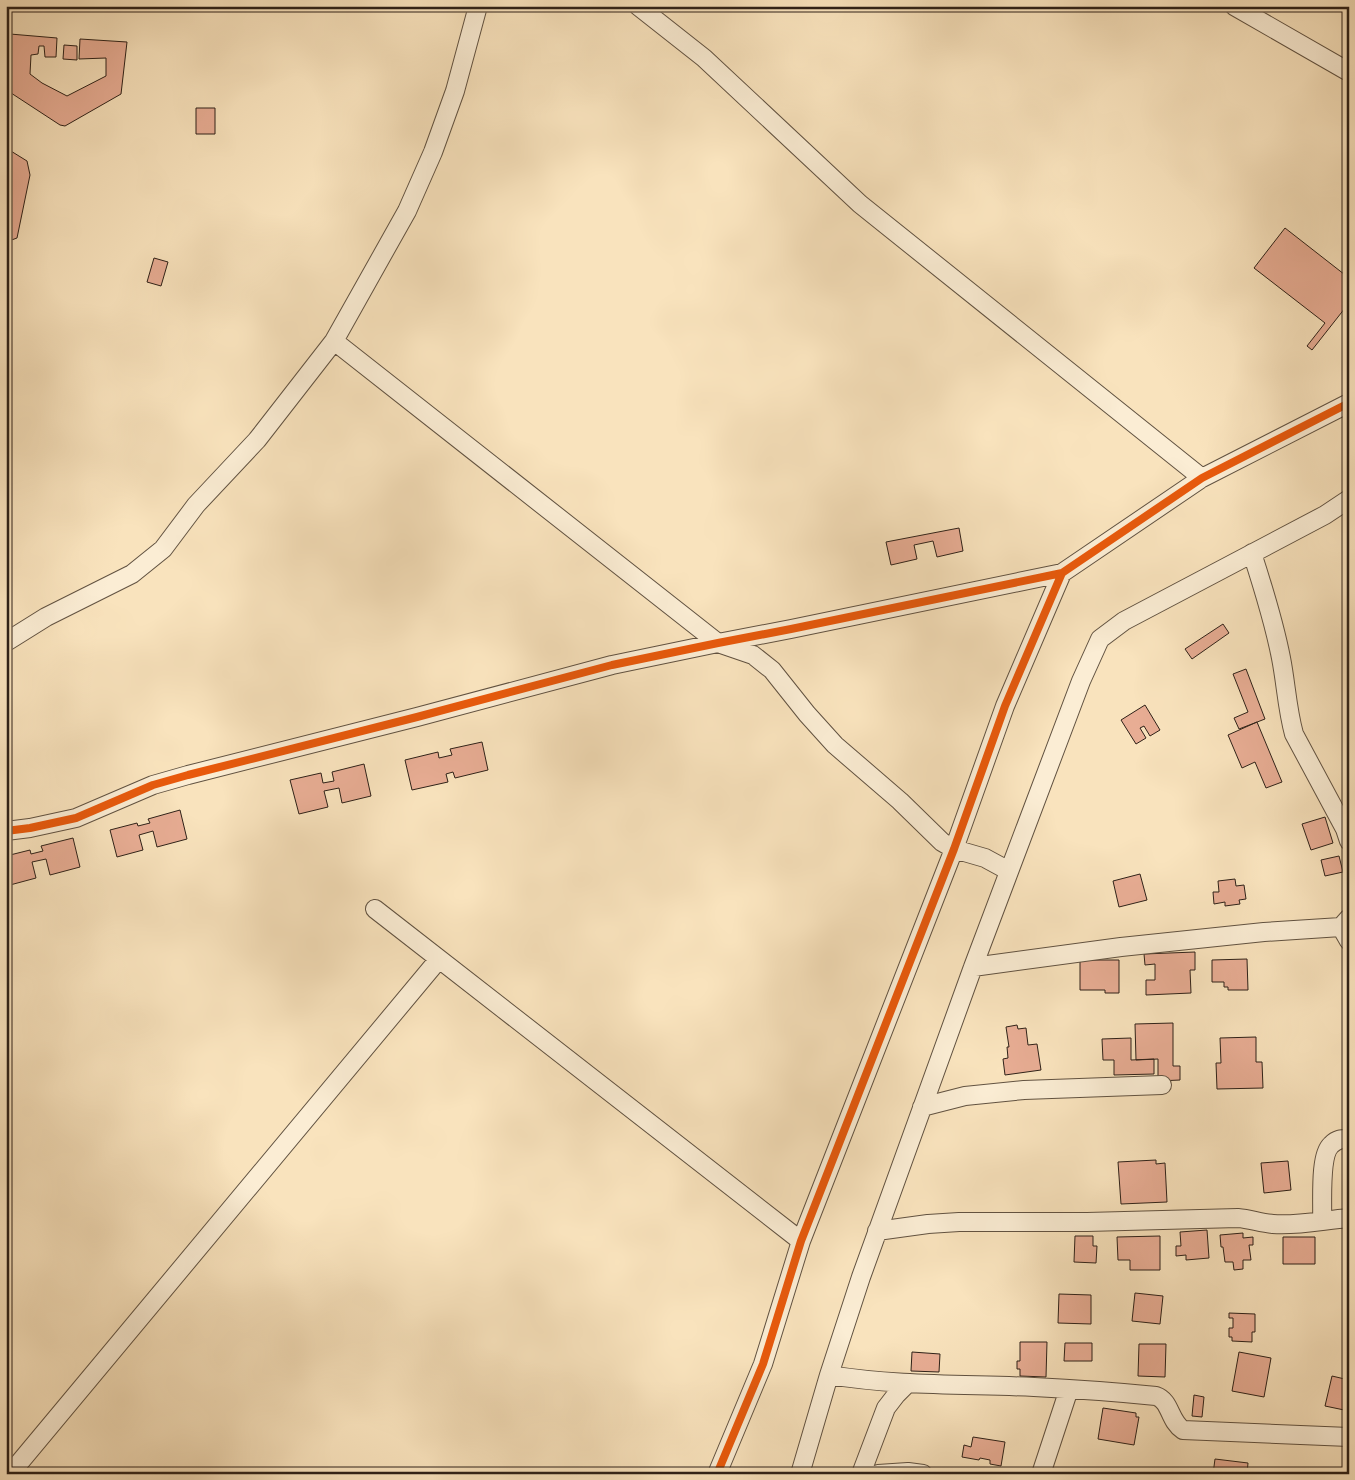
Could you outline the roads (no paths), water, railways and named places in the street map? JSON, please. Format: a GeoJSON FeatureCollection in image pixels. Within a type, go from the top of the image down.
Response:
{"type":"FeatureCollection","features":[{"type":"Feature","properties":{"kind":"street"},"geometry":{"type":"LineString","coordinates":[[6,642],[46,617],[132,574],[163,549],[196,505],[257,440],[334,341],[407,211],[433,152],[455,91],[478,6]]}},
{"type":"Feature","properties":{"kind":"street"},"geometry":{"type":"LineString","coordinates":[[638,6],[704,58],[860,204],[1202,478]]}},
{"type":"Feature","properties":{"kind":"street"},"geometry":{"type":"LineString","coordinates":[[1234,6],[1349,72]]}},
{"type":"Feature","properties":{"kind":"street"},"geometry":{"type":"LineString","coordinates":[[334,341],[718,643],[753,656],[772,670],[807,714],[835,745],[900,801],[942,842],[954,849],[985,858],[1009,871]]}},
{"type":"Feature","properties":{"kind":"street"},"geometry":{"type":"LineString","coordinates":[[6,831],[76,818],[153,785],[188,775],[612,665],[791,630],[1062,572],[1202,478],[1349,403]]}},
{"type":"Feature","properties":{"kind":"street"},"geometry":{"type":"LineString","coordinates":[[800,1474],[829,1375],[877,1232],[1009,871],[1081,681],[1100,639],[1124,621],[1325,514],[1349,499]]}},
{"type":"Feature","properties":{"kind":"street"},"geometry":{"type":"LineString","coordinates":[[1252,553],[1277,640],[1294,734],[1347,832]]}},
{"type":"Feature","properties":{"kind":"street"},"geometry":{"type":"LineString","coordinates":[[718,1474],[763,1364],[801,1241],[954,849],[1005,706],[1062,572]]}},
{"type":"Feature","properties":{"kind":"street"},"geometry":{"type":"LineString","coordinates":[[375,909],[801,1241]]}},
{"type":"Feature","properties":{"kind":"street"},"geometry":{"type":"LineString","coordinates":[[973,967],[1121,946],[1264,932],[1346,929]]}},
{"type":"Feature","properties":{"kind":"street"},"geometry":{"type":"LineString","coordinates":[[10,1474],[438,959]]}},
{"type":"Feature","properties":{"kind":"street"},"geometry":{"type":"LineString","coordinates":[[922,1107],[965,1096],[1024,1090],[1162,1085]]}},
{"type":"Feature","properties":{"kind":"street"},"geometry":{"type":"LineString","coordinates":[[1322,1221],[1324,1157],[1329,1146],[1338,1139],[1349,1138]]}},
{"type":"Feature","properties":{"kind":"street"},"geometry":{"type":"LineString","coordinates":[[877,1232],[928,1224],[959,1222],[1087,1222],[1238,1218],[1286,1224],[1349,1218]]}},
{"type":"Feature","properties":{"kind":"street"},"geometry":{"type":"LineString","coordinates":[[829,1375],[908,1384],[1130,1394],[1162,1398],[1174,1421],[1183,1430],[1349,1437]]}},
{"type":"Feature","properties":{"kind":"street"},"geometry":{"type":"LineString","coordinates":[[861,1474],[886,1408],[908,1384]]}},
{"type":"Feature","properties":{"kind":"street"},"geometry":{"type":"LineString","coordinates":[[1040,1474],[1069,1390]]}},
{"type":"Feature","properties":{"kind":"street"},"geometry":{"type":"LineString","coordinates":[[878,1474],[908,1472],[923,1474]]}}]}
